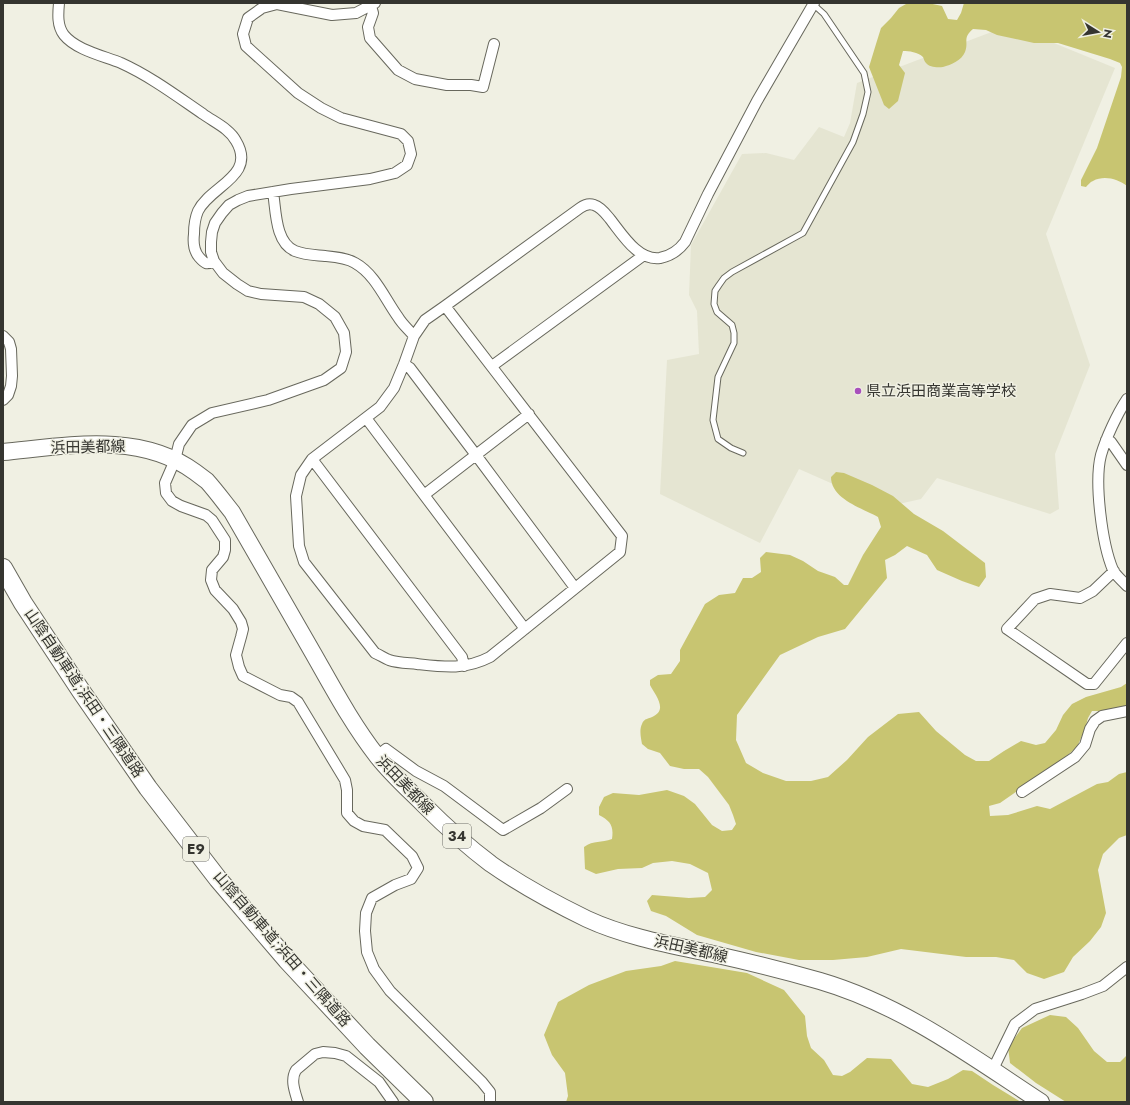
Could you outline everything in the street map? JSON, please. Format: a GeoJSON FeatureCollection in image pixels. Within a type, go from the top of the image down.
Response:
{"type":"FeatureCollection","features":[{"type":"Feature","properties":{"kind":"highway","name":"山陰自動車道;浜田・三隅道路"},"geometry":{"type":"LineString","coordinates":[[3,568],[23,603],[76,685],[143,782],[218,879],[287,960],[367,1046],[424,1102]]}},
{"type":"Feature","properties":{"kind":"main road","name":"浜田美都線"},"geometry":{"type":"LineString","coordinates":[[3,452],[70,446],[111,444],[126,445],[159,453],[175,460],[189,468],[206,481],[232,512],[347,713],[376,756],[395,778],[466,844],[491,864],[519,883],[589,920],[614,929],[646,939],[740,960],[808,978],[859,995],[887,1007],[929,1029],[993,1069],[1041,1102]]}},
{"type":"Feature","properties":{"kind":"street"},"geometry":{"type":"LineString","coordinates":[[58,3],[58,17],[60,26],[64,35],[69,40],[84,49],[130,68],[154,82],[223,127],[238,142],[241,162],[236,174],[204,203],[198,210],[196,217],[194,236],[195,251],[206,263],[209,264],[214,261]]}},
{"type":"Feature","properties":{"kind":"street"},"geometry":{"type":"LineString","coordinates":[[490,1102],[490,1092],[482,1082],[390,991],[374,969],[367,952],[365,931],[366,913],[372,898],[411,879],[418,868],[412,856],[385,830],[363,826],[354,821],[347,812],[347,790],[345,780],[298,702],[292,697],[280,695],[243,676],[236,654],[242,633],[241,622],[233,609],[215,590],[211,580],[212,570],[223,557],[225,540],[212,520],[206,515],[172,502],[166,493],[165,483],[175,460],[179,444],[192,425],[212,414],[268,400],[324,380],[341,368],[346,352],[344,333],[335,317],[319,304],[304,297],[260,294],[248,291],[223,273],[214,261],[211,252],[212,232],[215,223],[222,213],[229,205],[248,196],[395,173],[407,165],[411,154],[408,141],[401,134],[342,118],[321,108],[298,93],[246,46],[243,34],[248,18],[262,8],[276,4],[332,15],[356,13],[373,4],[373,13],[368,27],[370,38],[398,70],[415,79],[447,85],[471,85],[483,87],[494,44]]}},
{"type":"Feature","properties":{"kind":"street"},"geometry":{"type":"LineString","coordinates":[[445,306],[622,536],[620,552],[490,657],[464,666],[446,667],[401,663],[389,660],[375,653],[304,562],[299,546],[296,496],[301,475],[312,459],[380,407],[394,388],[414,336],[425,320],[585,205],[593,204],[600,208],[628,242],[644,255],[655,258],[666,256],[677,250],[685,242],[708,194],[757,101],[814,4]]}},
{"type":"Feature","properties":{"kind":"street"},"geometry":{"type":"LineString","coordinates":[[273,192],[279,231],[286,246],[294,251],[302,253],[355,262],[373,278],[399,319],[414,336]]}},
{"type":"Feature","properties":{"kind":"street"},"geometry":{"type":"LineString","coordinates":[[492,366],[644,255]]}},
{"type":"Feature","properties":{"kind":"street"},"geometry":{"type":"LineString","coordinates":[[3,336],[9,342],[11,349],[12,376],[11,386],[8,394],[3,400]]}},
{"type":"Feature","properties":{"kind":"street"},"geometry":{"type":"LineString","coordinates":[[404,364],[410,368],[575,588]]}},
{"type":"Feature","properties":{"kind":"street"},"geometry":{"type":"LineString","coordinates":[[1127,399],[1106,440],[1101,455],[1098,472],[1101,518],[1106,550],[1114,571],[1127,586]]}},
{"type":"Feature","properties":{"kind":"street"},"geometry":{"type":"LineString","coordinates":[[424,495],[529,414]]}},
{"type":"Feature","properties":{"kind":"street"},"geometry":{"type":"LineString","coordinates":[[366,418],[525,629]]}},
{"type":"Feature","properties":{"kind":"street"},"geometry":{"type":"LineString","coordinates":[[1106,440],[1111,442],[1127,465]]}},
{"type":"Feature","properties":{"kind":"street"},"geometry":{"type":"LineString","coordinates":[[312,459],[462,657],[464,666]]}},
{"type":"Feature","properties":{"kind":"street"},"geometry":{"type":"LineString","coordinates":[[1114,571],[1093,591],[1080,598],[1050,594],[1035,599],[1007,629],[1087,684],[1094,684],[1127,643]]}},
{"type":"Feature","properties":{"kind":"street"},"geometry":{"type":"LineString","coordinates":[[1022,792],[1075,757],[1085,745],[1090,728],[1095,721],[1102,716],[1127,711]]}},
{"type":"Feature","properties":{"kind":"street"},"geometry":{"type":"LineString","coordinates":[[376,756],[386,748],[416,771],[444,786],[503,830],[540,808],[567,789]]}},
{"type":"Feature","properties":{"kind":"street"},"geometry":{"type":"LineString","coordinates":[[993,1069],[1015,1024],[1034,1009],[1102,986],[1127,967]]}},
{"type":"Feature","properties":{"kind":"street"},"geometry":{"type":"LineString","coordinates":[[298,1102],[293,1082],[294,1074],[296,1070],[315,1054],[323,1052],[346,1056],[379,1082],[393,1102]]}},
{"type":"Feature","properties":{"kind":"lane"},"geometry":{"type":"LineString","coordinates":[[743,453],[731,448],[718,439],[714,427],[713,420],[718,377],[734,343],[732,325],[717,312],[714,304],[715,292],[724,278],[732,272],[803,233],[853,142],[863,114],[868,92],[864,73],[824,14],[814,4]]}},
{"type":"Feature","properties":{"kind":"shaded area"},"geometry":{"type":"Polygon","coordinates":[[[919,3],[942,6],[948,19],[957,20],[964,3],[1127,3],[1127,186],[1119,181],[1102,178],[1092,181],[1086,187],[1081,186],[1081,180],[1097,148],[1121,77],[1122,67],[1120,63],[1110,59],[1058,43],[1034,43],[997,35],[986,30],[973,29],[968,35],[964,55],[956,62],[943,67],[931,66],[925,62],[923,57],[919,54],[903,51],[899,65],[905,73],[898,101],[889,109],[884,105],[869,67],[881,28],[899,8],[906,4],[919,3]]]}},
{"type":"Feature","properties":{"kind":"shaded area"},"geometry":{"type":"Polygon","coordinates":[[[1010,25],[1115,68],[1046,234],[1090,365],[1055,454],[1059,509],[1050,514],[937,478],[921,499],[885,507],[799,469],[760,543],[660,494],[667,360],[699,354],[697,311],[689,295],[691,245],[742,154],[766,153],[794,160],[819,127],[844,137],[850,123],[857,83],[1010,25]]]}},
{"type":"Feature","properties":{"kind":"shaded area"},"geometry":{"type":"Polygon","coordinates":[[[836,472],[844,473],[893,496],[914,514],[943,531],[985,563],[986,577],[979,587],[962,581],[937,570],[927,555],[907,546],[885,560],[887,578],[845,629],[818,637],[780,655],[737,715],[736,740],[746,763],[763,773],[786,781],[811,781],[828,777],[847,760],[868,737],[898,714],[919,712],[936,731],[965,755],[976,761],[989,761],[1021,741],[1036,745],[1045,743],[1056,730],[1063,715],[1072,704],[1086,697],[1121,687],[1127,683],[1127,707],[1092,711],[1077,747],[1062,760],[1000,803],[989,806],[990,816],[1008,815],[1037,806],[1050,809],[1097,784],[1108,782],[1119,774],[1127,772],[1127,835],[1119,838],[1103,854],[1098,870],[1106,913],[1101,927],[1090,941],[1073,957],[1064,972],[1044,979],[1027,973],[1014,960],[996,957],[966,957],[901,949],[867,957],[833,960],[799,960],[756,952],[697,935],[666,916],[651,911],[647,901],[652,895],[689,898],[705,897],[712,890],[708,873],[690,864],[672,861],[653,863],[642,868],[618,869],[596,874],[585,869],[584,847],[591,843],[612,839],[612,827],[606,819],[599,815],[599,807],[604,797],[613,793],[639,795],[667,790],[684,796],[695,804],[712,825],[722,831],[732,830],[736,824],[729,805],[708,777],[699,769],[684,769],[670,766],[660,753],[648,749],[642,744],[640,731],[643,722],[658,713],[660,709],[659,701],[650,685],[650,680],[658,675],[671,674],[680,661],[680,650],[705,604],[719,595],[735,593],[743,578],[752,578],[761,572],[760,558],[766,552],[790,555],[803,561],[818,571],[835,577],[844,585],[848,585],[863,555],[881,527],[878,517],[848,502],[836,491],[832,485],[831,477],[836,472]]]}},
{"type":"Feature","properties":{"kind":"shaded area"},"geometry":{"type":"Polygon","coordinates":[[[675,961],[747,973],[784,990],[805,1016],[807,1036],[811,1048],[824,1060],[833,1075],[842,1076],[850,1072],[867,1058],[891,1059],[912,1084],[928,1087],[948,1079],[963,1070],[972,1071],[1021,1102],[566,1102],[568,1096],[565,1073],[552,1055],[544,1035],[558,1002],[589,985],[626,971],[661,966],[675,961]]]}},
{"type":"Feature","properties":{"kind":"shaded area"},"geometry":{"type":"Polygon","coordinates":[[[1050,1015],[1066,1017],[1078,1028],[1094,1051],[1107,1062],[1120,1062],[1127,1055],[1127,1102],[1066,1102],[1036,1083],[1010,1063],[1008,1047],[1022,1028],[1050,1015]]]}},
{"type":"Feature","properties":{"kind":"place","name":"県立浜田商業高等学校"},"geometry":{"type":"Point","coordinates":[858,391]}}]}
